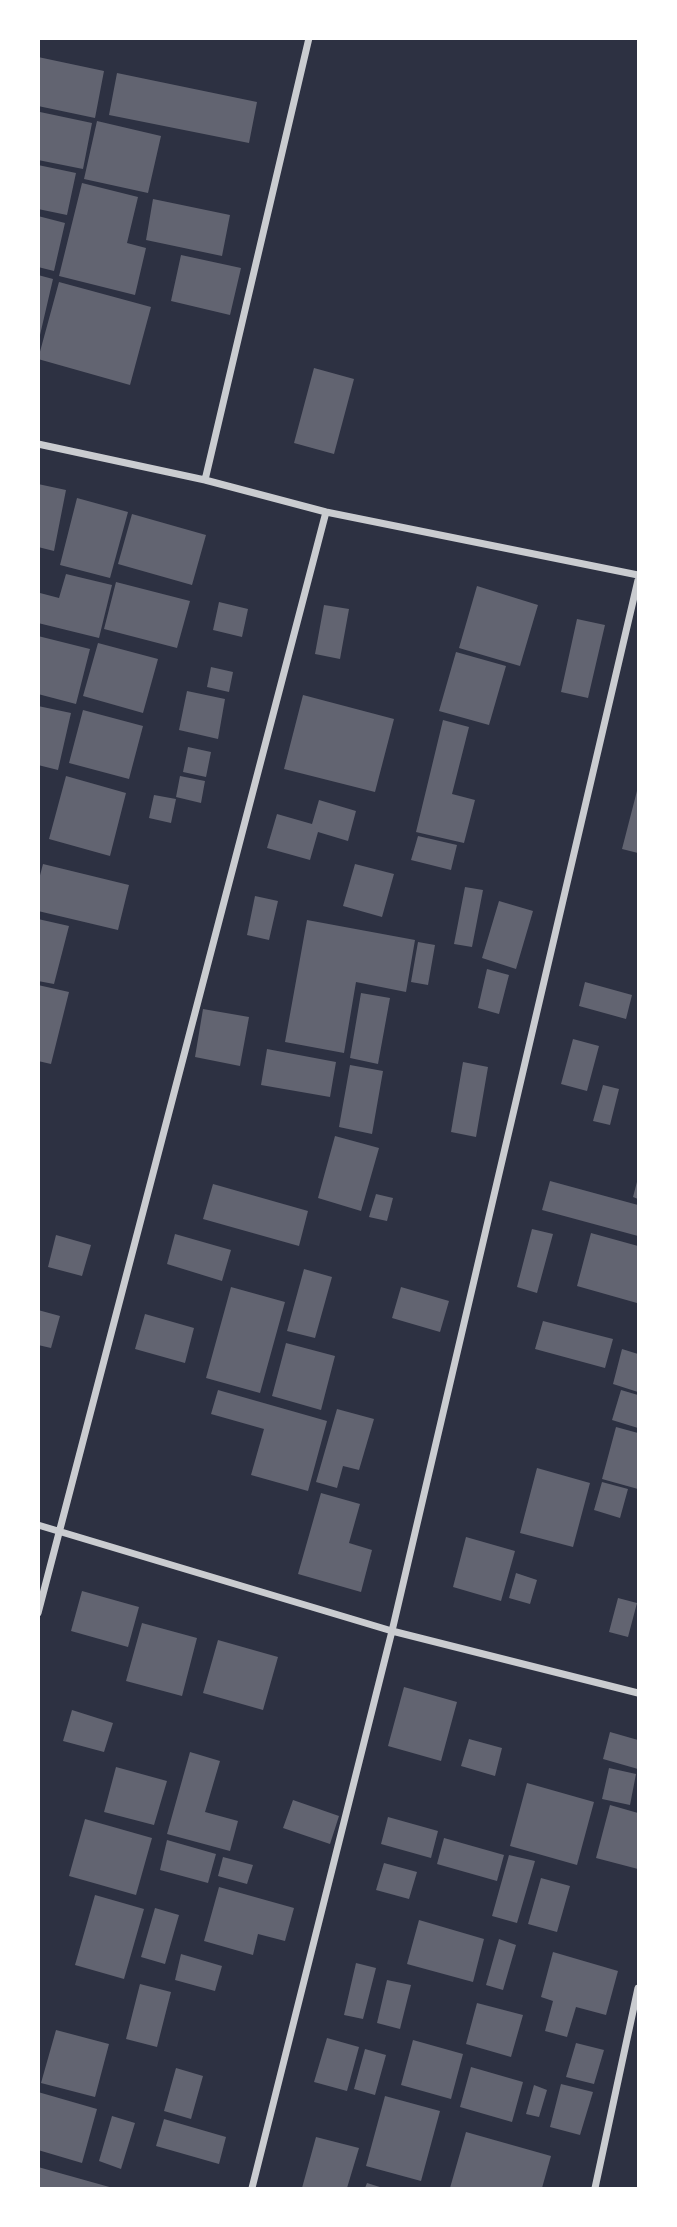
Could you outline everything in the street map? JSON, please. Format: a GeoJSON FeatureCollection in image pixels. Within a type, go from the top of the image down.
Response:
{"type":"FeatureCollection","features":[{"type":"Feature","properties":{"kind":"street"},"geometry":{"type":"LineString","coordinates":[[205,480],[309,38]]}},
{"type":"Feature","properties":{"kind":"street"},"geometry":{"type":"LineString","coordinates":[[38,444],[205,480],[326,512],[639,577],[391,1631],[252,2189]]}},
{"type":"Feature","properties":{"kind":"street"},"geometry":{"type":"LineString","coordinates":[[38,1613],[326,512]]}},
{"type":"Feature","properties":{"kind":"street"},"geometry":{"type":"LineString","coordinates":[[38,1525],[391,1631],[639,1693]]}},
{"type":"Feature","properties":{"kind":"street"},"geometry":{"type":"LineString","coordinates":[[595,2189],[639,1988]]}},
{"type":"Feature","properties":{"kind":"building"},"geometry":{"type":"Polygon","coordinates":[[[38,57],[104,71],[95,118],[38,106],[38,57]]]}},
{"type":"Feature","properties":{"kind":"building"},"geometry":{"type":"Polygon","coordinates":[[[117,73],[257,102],[249,143],[109,115],[117,73]]]}},
{"type":"Feature","properties":{"kind":"building"},"geometry":{"type":"Polygon","coordinates":[[[40,112],[92,123],[83,169],[38,160],[40,112]]]}},
{"type":"Feature","properties":{"kind":"building"},"geometry":{"type":"Polygon","coordinates":[[[97,121],[161,136],[148,193],[84,179],[97,121]]]}},
{"type":"Feature","properties":{"kind":"building"},"geometry":{"type":"Polygon","coordinates":[[[38,165],[76,173],[67,215],[38,209],[38,165]]]}},
{"type":"Feature","properties":{"kind":"building"},"geometry":{"type":"Polygon","coordinates":[[[82,183],[138,197],[127,243],[146,248],[135,295],[59,276],[82,183]]]}},
{"type":"Feature","properties":{"kind":"building"},"geometry":{"type":"Polygon","coordinates":[[[153,199],[230,215],[222,256],[146,240],[153,199]]]}},
{"type":"Feature","properties":{"kind":"building"},"geometry":{"type":"Polygon","coordinates":[[[38,216],[65,223],[54,271],[38,267],[38,216]]]}},
{"type":"Feature","properties":{"kind":"building"},"geometry":{"type":"Polygon","coordinates":[[[181,255],[241,268],[230,315],[171,301],[181,255]]]}},
{"type":"Feature","properties":{"kind":"building"},"geometry":{"type":"Polygon","coordinates":[[[38,275],[53,279],[40,335],[38,334],[38,275]]]}},
{"type":"Feature","properties":{"kind":"building"},"geometry":{"type":"Polygon","coordinates":[[[59,282],[151,307],[130,385],[38,359],[59,282]]]}},
{"type":"Feature","properties":{"kind":"building"},"geometry":{"type":"Polygon","coordinates":[[[314,368],[354,379],[334,454],[294,443],[314,368]]]}},
{"type":"Feature","properties":{"kind":"building"},"geometry":{"type":"Polygon","coordinates":[[[38,484],[66,490],[54,551],[38,547],[38,484]]]}},
{"type":"Feature","properties":{"kind":"building"},"geometry":{"type":"Polygon","coordinates":[[[77,498],[128,512],[110,578],[60,565],[77,498]]]}},
{"type":"Feature","properties":{"kind":"building"},"geometry":{"type":"Polygon","coordinates":[[[132,514],[206,535],[192,585],[118,564],[132,514]]]}},
{"type":"Feature","properties":{"kind":"building"},"geometry":{"type":"Polygon","coordinates":[[[66,574],[112,585],[99,638],[38,623],[40,593],[59,598],[66,574]]]}},
{"type":"Feature","properties":{"kind":"building"},"geometry":{"type":"Polygon","coordinates":[[[116,582],[190,601],[177,648],[104,629],[116,582]]]}},
{"type":"Feature","properties":{"kind":"building"},"geometry":{"type":"Polygon","coordinates":[[[477,586],[538,605],[520,666],[459,648],[477,586]]]}},
{"type":"Feature","properties":{"kind":"building"},"geometry":{"type":"Polygon","coordinates":[[[219,602],[248,609],[242,637],[213,630],[219,602]]]}},
{"type":"Feature","properties":{"kind":"building"},"geometry":{"type":"Polygon","coordinates":[[[324,605],[349,609],[340,659],[315,654],[324,605]]]}},
{"type":"Feature","properties":{"kind":"building"},"geometry":{"type":"Polygon","coordinates":[[[577,619],[605,625],[588,698],[561,692],[577,619]]]}},
{"type":"Feature","properties":{"kind":"building"},"geometry":{"type":"Polygon","coordinates":[[[38,636],[90,649],[76,704],[38,694],[38,636]]]}},
{"type":"Feature","properties":{"kind":"building"},"geometry":{"type":"Polygon","coordinates":[[[98,643],[158,659],[143,713],[83,696],[98,643]]]}},
{"type":"Feature","properties":{"kind":"building"},"geometry":{"type":"Polygon","coordinates":[[[456,652],[506,666],[489,725],[439,711],[456,652]]]}},
{"type":"Feature","properties":{"kind":"building"},"geometry":{"type":"Polygon","coordinates":[[[211,667],[233,672],[229,692],[207,687],[211,667]]]}},
{"type":"Feature","properties":{"kind":"building"},"geometry":{"type":"Polygon","coordinates":[[[187,691],[225,699],[218,739],[179,730],[187,691]]]}},
{"type":"Feature","properties":{"kind":"building"},"geometry":{"type":"Polygon","coordinates":[[[303,695],[394,719],[375,792],[284,769],[303,695]]]}},
{"type":"Feature","properties":{"kind":"building"},"geometry":{"type":"Polygon","coordinates":[[[38,706],[71,713],[58,770],[38,765],[38,706]]]}},
{"type":"Feature","properties":{"kind":"building"},"geometry":{"type":"Polygon","coordinates":[[[83,710],[143,726],[129,779],[69,763],[83,710]]]}},
{"type":"Feature","properties":{"kind":"building"},"geometry":{"type":"Polygon","coordinates":[[[443,720],[469,727],[452,794],[475,800],[464,843],[416,832],[443,720]]]}},
{"type":"Feature","properties":{"kind":"building"},"geometry":{"type":"Polygon","coordinates":[[[188,747],[211,752],[206,777],[183,772],[188,747]]]}},
{"type":"Feature","properties":{"kind":"building"},"geometry":{"type":"Polygon","coordinates":[[[66,776],[126,793],[110,856],[49,839],[66,776]]]}},
{"type":"Feature","properties":{"kind":"building"},"geometry":{"type":"Polygon","coordinates":[[[180,776],[205,781],[201,803],[176,797],[180,776]]]}},
{"type":"Feature","properties":{"kind":"building"},"geometry":{"type":"Polygon","coordinates":[[[638,787],[638,853],[622,849],[638,787]]]}},
{"type":"Feature","properties":{"kind":"building"},"geometry":{"type":"Polygon","coordinates":[[[154,795],[176,799],[171,823],[149,818],[154,795]]]}},
{"type":"Feature","properties":{"kind":"building"},"geometry":{"type":"Polygon","coordinates":[[[319,800],[356,811],[348,841],[318,832],[310,860],[267,848],[277,814],[312,824],[319,800]]]}},
{"type":"Feature","properties":{"kind":"building"},"geometry":{"type":"Polygon","coordinates":[[[418,836],[457,845],[451,870],[411,860],[418,836]]]}},
{"type":"Feature","properties":{"kind":"building"},"geometry":{"type":"Polygon","coordinates":[[[43,864],[129,885],[118,930],[38,911],[38,883],[43,864]]]}},
{"type":"Feature","properties":{"kind":"building"},"geometry":{"type":"Polygon","coordinates":[[[355,864],[394,874],[382,917],[343,906],[355,864]]]}},
{"type":"Feature","properties":{"kind":"building"},"geometry":{"type":"Polygon","coordinates":[[[465,887],[483,890],[472,947],[454,944],[465,887]]]}},
{"type":"Feature","properties":{"kind":"building"},"geometry":{"type":"Polygon","coordinates":[[[255,896],[278,901],[269,940],[247,935],[255,896]]]}},
{"type":"Feature","properties":{"kind":"building"},"geometry":{"type":"Polygon","coordinates":[[[499,901],[533,911],[516,969],[482,958],[499,901]]]}},
{"type":"Feature","properties":{"kind":"building"},"geometry":{"type":"Polygon","coordinates":[[[38,919],[69,926],[54,984],[38,981],[38,919]]]}},
{"type":"Feature","properties":{"kind":"building"},"geometry":{"type":"Polygon","coordinates":[[[307,920],[415,940],[406,992],[356,982],[344,1053],[285,1042],[307,920]]]}},
{"type":"Feature","properties":{"kind":"building"},"geometry":{"type":"Polygon","coordinates":[[[418,942],[435,945],[428,985],[411,982],[418,942]]]}},
{"type":"Feature","properties":{"kind":"building"},"geometry":{"type":"Polygon","coordinates":[[[487,969],[509,975],[499,1014],[478,1008],[487,969]]]}},
{"type":"Feature","properties":{"kind":"building"},"geometry":{"type":"Polygon","coordinates":[[[585,982],[632,995],[626,1019],[579,1006],[585,982]]]}},
{"type":"Feature","properties":{"kind":"building"},"geometry":{"type":"Polygon","coordinates":[[[38,985],[69,992],[51,1064],[38,1061],[38,985]]]}},
{"type":"Feature","properties":{"kind":"building"},"geometry":{"type":"Polygon","coordinates":[[[361,993],[390,998],[378,1064],[350,1058],[361,993]]]}},
{"type":"Feature","properties":{"kind":"building"},"geometry":{"type":"Polygon","coordinates":[[[203,1009],[249,1017],[240,1066],[195,1057],[203,1009]]]}},
{"type":"Feature","properties":{"kind":"building"},"geometry":{"type":"Polygon","coordinates":[[[573,1039],[599,1046],[587,1091],[561,1084],[573,1039]]]}},
{"type":"Feature","properties":{"kind":"building"},"geometry":{"type":"Polygon","coordinates":[[[267,1049],[336,1062],[330,1097],[261,1085],[267,1049]]]}},
{"type":"Feature","properties":{"kind":"building"},"geometry":{"type":"Polygon","coordinates":[[[463,1062],[488,1067],[476,1137],[451,1132],[463,1062]]]}},
{"type":"Feature","properties":{"kind":"building"},"geometry":{"type":"Polygon","coordinates":[[[350,1065],[383,1071],[372,1134],[339,1127],[350,1065]]]}},
{"type":"Feature","properties":{"kind":"building"},"geometry":{"type":"Polygon","coordinates":[[[603,1085],[619,1089],[610,1125],[593,1121],[603,1085]]]}},
{"type":"Feature","properties":{"kind":"building"},"geometry":{"type":"Polygon","coordinates":[[[335,1136],[379,1148],[361,1211],[318,1198],[335,1136]]]}},
{"type":"Feature","properties":{"kind":"building"},"geometry":{"type":"Polygon","coordinates":[[[638,1178],[638,1199],[633,1197],[638,1178]]]}},
{"type":"Feature","properties":{"kind":"building"},"geometry":{"type":"Polygon","coordinates":[[[550,1181],[638,1205],[638,1236],[542,1210],[550,1181]]]}},
{"type":"Feature","properties":{"kind":"building"},"geometry":{"type":"Polygon","coordinates":[[[213,1184],[308,1211],[299,1246],[203,1219],[213,1184]]]}},
{"type":"Feature","properties":{"kind":"building"},"geometry":{"type":"Polygon","coordinates":[[[376,1194],[393,1198],[387,1221],[369,1217],[376,1194]]]}},
{"type":"Feature","properties":{"kind":"building"},"geometry":{"type":"Polygon","coordinates":[[[532,1229],[553,1234],[537,1293],[517,1287],[532,1229]]]}},
{"type":"Feature","properties":{"kind":"building"},"geometry":{"type":"Polygon","coordinates":[[[591,1233],[638,1246],[637,1303],[577,1286],[591,1233]]]}},
{"type":"Feature","properties":{"kind":"building"},"geometry":{"type":"Polygon","coordinates":[[[175,1234],[231,1250],[222,1281],[167,1264],[175,1234]]]}},
{"type":"Feature","properties":{"kind":"building"},"geometry":{"type":"Polygon","coordinates":[[[56,1235],[91,1245],[82,1276],[48,1267],[56,1235]]]}},
{"type":"Feature","properties":{"kind":"building"},"geometry":{"type":"Polygon","coordinates":[[[304,1269],[332,1277],[315,1338],[287,1331],[304,1269]]]}},
{"type":"Feature","properties":{"kind":"building"},"geometry":{"type":"Polygon","coordinates":[[[231,1287],[285,1302],[260,1393],[206,1378],[231,1287]]]}},
{"type":"Feature","properties":{"kind":"building"},"geometry":{"type":"Polygon","coordinates":[[[401,1287],[449,1301],[440,1332],[392,1318],[401,1287]]]}},
{"type":"Feature","properties":{"kind":"building"},"geometry":{"type":"Polygon","coordinates":[[[38,1310],[60,1316],[51,1348],[38,1345],[38,1310]]]}},
{"type":"Feature","properties":{"kind":"building"},"geometry":{"type":"Polygon","coordinates":[[[145,1314],[194,1328],[185,1363],[135,1349],[145,1314]]]}},
{"type":"Feature","properties":{"kind":"building"},"geometry":{"type":"Polygon","coordinates":[[[543,1321],[613,1339],[605,1368],[535,1349],[543,1321]]]}},
{"type":"Feature","properties":{"kind":"building"},"geometry":{"type":"Polygon","coordinates":[[[286,1343],[335,1356],[321,1410],[272,1396],[286,1343]]]}},
{"type":"Feature","properties":{"kind":"building"},"geometry":{"type":"Polygon","coordinates":[[[622,1349],[638,1354],[638,1392],[613,1384],[622,1349]]]}},
{"type":"Feature","properties":{"kind":"building"},"geometry":{"type":"Polygon","coordinates":[[[218,1390],[327,1421],[308,1491],[251,1475],[264,1429],[211,1414],[218,1390]]]}},
{"type":"Feature","properties":{"kind":"building"},"geometry":{"type":"Polygon","coordinates":[[[621,1390],[638,1395],[638,1428],[612,1420],[621,1390]]]}},
{"type":"Feature","properties":{"kind":"building"},"geometry":{"type":"Polygon","coordinates":[[[337,1409],[374,1419],[359,1470],[343,1466],[337,1488],[316,1482],[337,1409]]]}},
{"type":"Feature","properties":{"kind":"building"},"geometry":{"type":"Polygon","coordinates":[[[616,1427],[638,1433],[638,1489],[602,1479],[616,1427]]]}},
{"type":"Feature","properties":{"kind":"building"},"geometry":{"type":"Polygon","coordinates":[[[537,1468],[590,1483],[573,1547],[520,1533],[537,1468]]]}},
{"type":"Feature","properties":{"kind":"building"},"geometry":{"type":"Polygon","coordinates":[[[602,1482],[628,1489],[620,1518],[594,1510],[602,1482]]]}},
{"type":"Feature","properties":{"kind":"building"},"geometry":{"type":"Polygon","coordinates":[[[321,1493],[360,1504],[349,1543],[372,1550],[361,1592],[298,1574],[321,1493]]]}},
{"type":"Feature","properties":{"kind":"building"},"geometry":{"type":"Polygon","coordinates":[[[466,1537],[515,1551],[501,1601],[453,1587],[466,1537]]]}},
{"type":"Feature","properties":{"kind":"building"},"geometry":{"type":"Polygon","coordinates":[[[516,1573],[537,1580],[530,1604],[509,1598],[516,1573]]]}},
{"type":"Feature","properties":{"kind":"building"},"geometry":{"type":"Polygon","coordinates":[[[82,1591],[139,1607],[128,1647],[71,1631],[82,1591]]]}},
{"type":"Feature","properties":{"kind":"building"},"geometry":{"type":"Polygon","coordinates":[[[618,1598],[637,1603],[628,1637],[609,1632],[618,1598]]]}},
{"type":"Feature","properties":{"kind":"building"},"geometry":{"type":"Polygon","coordinates":[[[142,1623],[197,1638],[182,1696],[126,1681],[142,1623]]]}},
{"type":"Feature","properties":{"kind":"building"},"geometry":{"type":"Polygon","coordinates":[[[218,1640],[278,1657],[263,1710],[203,1693],[218,1640]]]}},
{"type":"Feature","properties":{"kind":"building"},"geometry":{"type":"Polygon","coordinates":[[[404,1687],[457,1702],[441,1761],[388,1746],[404,1687]]]}},
{"type":"Feature","properties":{"kind":"building"},"geometry":{"type":"Polygon","coordinates":[[[72,1710],[113,1723],[104,1752],[63,1741],[72,1710]]]}},
{"type":"Feature","properties":{"kind":"building"},"geometry":{"type":"Polygon","coordinates":[[[610,1732],[638,1740],[638,1769],[603,1759],[610,1732]]]}},
{"type":"Feature","properties":{"kind":"building"},"geometry":{"type":"Polygon","coordinates":[[[469,1739],[502,1748],[495,1776],[461,1766],[469,1739]]]}},
{"type":"Feature","properties":{"kind":"building"},"geometry":{"type":"Polygon","coordinates":[[[190,1752],[220,1761],[205,1812],[238,1821],[230,1851],[167,1834],[190,1752]]]}},
{"type":"Feature","properties":{"kind":"building"},"geometry":{"type":"Polygon","coordinates":[[[116,1767],[167,1781],[154,1825],[104,1812],[116,1767]]]}},
{"type":"Feature","properties":{"kind":"building"},"geometry":{"type":"Polygon","coordinates":[[[609,1768],[636,1774],[630,1805],[602,1799],[609,1768]]]}},
{"type":"Feature","properties":{"kind":"building"},"geometry":{"type":"Polygon","coordinates":[[[527,1783],[594,1802],[577,1865],[510,1846],[527,1783]]]}},
{"type":"Feature","properties":{"kind":"building"},"geometry":{"type":"Polygon","coordinates":[[[293,1800],[339,1816],[330,1844],[283,1828],[293,1800]]]}},
{"type":"Feature","properties":{"kind":"building"},"geometry":{"type":"Polygon","coordinates":[[[610,1805],[638,1813],[638,1869],[596,1858],[610,1805]]]}},
{"type":"Feature","properties":{"kind":"building"},"geometry":{"type":"Polygon","coordinates":[[[388,1817],[438,1831],[431,1858],[381,1844],[388,1817]]]}},
{"type":"Feature","properties":{"kind":"building"},"geometry":{"type":"Polygon","coordinates":[[[85,1819],[152,1838],[136,1895],[69,1876],[85,1819]]]}},
{"type":"Feature","properties":{"kind":"building"},"geometry":{"type":"Polygon","coordinates":[[[444,1838],[504,1855],[497,1881],[437,1864],[444,1838]]]}},
{"type":"Feature","properties":{"kind":"building"},"geometry":{"type":"Polygon","coordinates":[[[167,1840],[216,1854],[208,1883],[160,1870],[167,1840]]]}},
{"type":"Feature","properties":{"kind":"building"},"geometry":{"type":"Polygon","coordinates":[[[509,1855],[535,1861],[517,1923],[492,1916],[509,1855]]]}},
{"type":"Feature","properties":{"kind":"building"},"geometry":{"type":"Polygon","coordinates":[[[223,1857],[253,1865],[247,1884],[218,1876],[223,1857]]]}},
{"type":"Feature","properties":{"kind":"building"},"geometry":{"type":"Polygon","coordinates":[[[384,1863],[417,1872],[409,1899],[376,1890],[384,1863]]]}},
{"type":"Feature","properties":{"kind":"building"},"geometry":{"type":"Polygon","coordinates":[[[541,1878],[570,1886],[557,1932],[528,1924],[541,1878]]]}},
{"type":"Feature","properties":{"kind":"building"},"geometry":{"type":"Polygon","coordinates":[[[219,1887],[294,1908],[285,1941],[258,1934],[253,1955],[204,1941],[219,1887]]]}},
{"type":"Feature","properties":{"kind":"building"},"geometry":{"type":"Polygon","coordinates":[[[95,1895],[144,1909],[124,1979],[75,1965],[95,1895]]]}},
{"type":"Feature","properties":{"kind":"building"},"geometry":{"type":"Polygon","coordinates":[[[155,1908],[179,1915],[165,1964],[141,1957],[155,1908]]]}},
{"type":"Feature","properties":{"kind":"building"},"geometry":{"type":"Polygon","coordinates":[[[419,1920],[484,1939],[473,1982],[407,1964],[419,1920]]]}},
{"type":"Feature","properties":{"kind":"building"},"geometry":{"type":"Polygon","coordinates":[[[499,1939],[516,1945],[503,1990],[486,1985],[499,1939]]]}},
{"type":"Feature","properties":{"kind":"building"},"geometry":{"type":"Polygon","coordinates":[[[553,1952],[618,1971],[606,2015],[576,2007],[567,2037],[545,2031],[553,2001],[541,1997],[553,1952]]]}},
{"type":"Feature","properties":{"kind":"building"},"geometry":{"type":"Polygon","coordinates":[[[181,1954],[222,1966],[215,1991],[175,1980],[181,1954]]]}},
{"type":"Feature","properties":{"kind":"building"},"geometry":{"type":"Polygon","coordinates":[[[356,1963],[376,1968],[363,2019],[344,2015],[356,1963]]]}},
{"type":"Feature","properties":{"kind":"building"},"geometry":{"type":"Polygon","coordinates":[[[387,1980],[411,1985],[400,2029],[377,2023],[387,1980]]]}},
{"type":"Feature","properties":{"kind":"building"},"geometry":{"type":"Polygon","coordinates":[[[140,1984],[171,1992],[157,2047],[126,2039],[140,1984]]]}},
{"type":"Feature","properties":{"kind":"building"},"geometry":{"type":"Polygon","coordinates":[[[477,2003],[523,2015],[511,2057],[466,2044],[477,2003]]]}},
{"type":"Feature","properties":{"kind":"building"},"geometry":{"type":"Polygon","coordinates":[[[56,2030],[109,2044],[95,2097],[41,2083],[56,2030]]]}},
{"type":"Feature","properties":{"kind":"building"},"geometry":{"type":"Polygon","coordinates":[[[327,2038],[359,2047],[347,2091],[314,2082],[327,2038]]]}},
{"type":"Feature","properties":{"kind":"building"},"geometry":{"type":"Polygon","coordinates":[[[413,2040],[463,2054],[451,2099],[401,2085],[413,2040]]]}},
{"type":"Feature","properties":{"kind":"building"},"geometry":{"type":"Polygon","coordinates":[[[576,2043],[604,2050],[594,2084],[566,2077],[576,2043]]]}},
{"type":"Feature","properties":{"kind":"building"},"geometry":{"type":"Polygon","coordinates":[[[365,2049],[386,2055],[375,2095],[354,2089],[365,2049]]]}},
{"type":"Feature","properties":{"kind":"building"},"geometry":{"type":"Polygon","coordinates":[[[471,2067],[523,2082],[512,2122],[460,2107],[471,2067]]]}},
{"type":"Feature","properties":{"kind":"building"},"geometry":{"type":"Polygon","coordinates":[[[176,2068],[203,2076],[191,2119],[164,2111],[176,2068]]]}},
{"type":"Feature","properties":{"kind":"building"},"geometry":{"type":"Polygon","coordinates":[[[561,2084],[593,2092],[580,2135],[550,2127],[561,2084]]]}},
{"type":"Feature","properties":{"kind":"building"},"geometry":{"type":"Polygon","coordinates":[[[534,2085],[547,2090],[539,2117],[526,2114],[534,2085]]]}},
{"type":"Feature","properties":{"kind":"building"},"geometry":{"type":"Polygon","coordinates":[[[38,2092],[97,2109],[82,2163],[38,2150],[38,2092]]]}},
{"type":"Feature","properties":{"kind":"building"},"geometry":{"type":"Polygon","coordinates":[[[385,2096],[440,2111],[421,2181],[366,2166],[385,2096]]]}},
{"type":"Feature","properties":{"kind":"building"},"geometry":{"type":"Polygon","coordinates":[[[112,2116],[135,2123],[121,2169],[99,2161],[112,2116]]]}},
{"type":"Feature","properties":{"kind":"building"},"geometry":{"type":"Polygon","coordinates":[[[164,2119],[226,2137],[219,2164],[156,2146],[164,2119]]]}},
{"type":"Feature","properties":{"kind":"building"},"geometry":{"type":"Polygon","coordinates":[[[466,2132],[551,2156],[542,2188],[450,2188],[466,2132]]]}},
{"type":"Feature","properties":{"kind":"building"},"geometry":{"type":"Polygon","coordinates":[[[316,2137],[359,2148],[347,2188],[302,2188],[316,2137]]]}},
{"type":"Feature","properties":{"kind":"building"},"geometry":{"type":"Polygon","coordinates":[[[38,2167],[113,2188],[38,2188],[38,2167]]]}},
{"type":"Feature","properties":{"kind":"building"},"geometry":{"type":"Polygon","coordinates":[[[367,2183],[383,2188],[365,2188],[367,2183]]]}}]}
